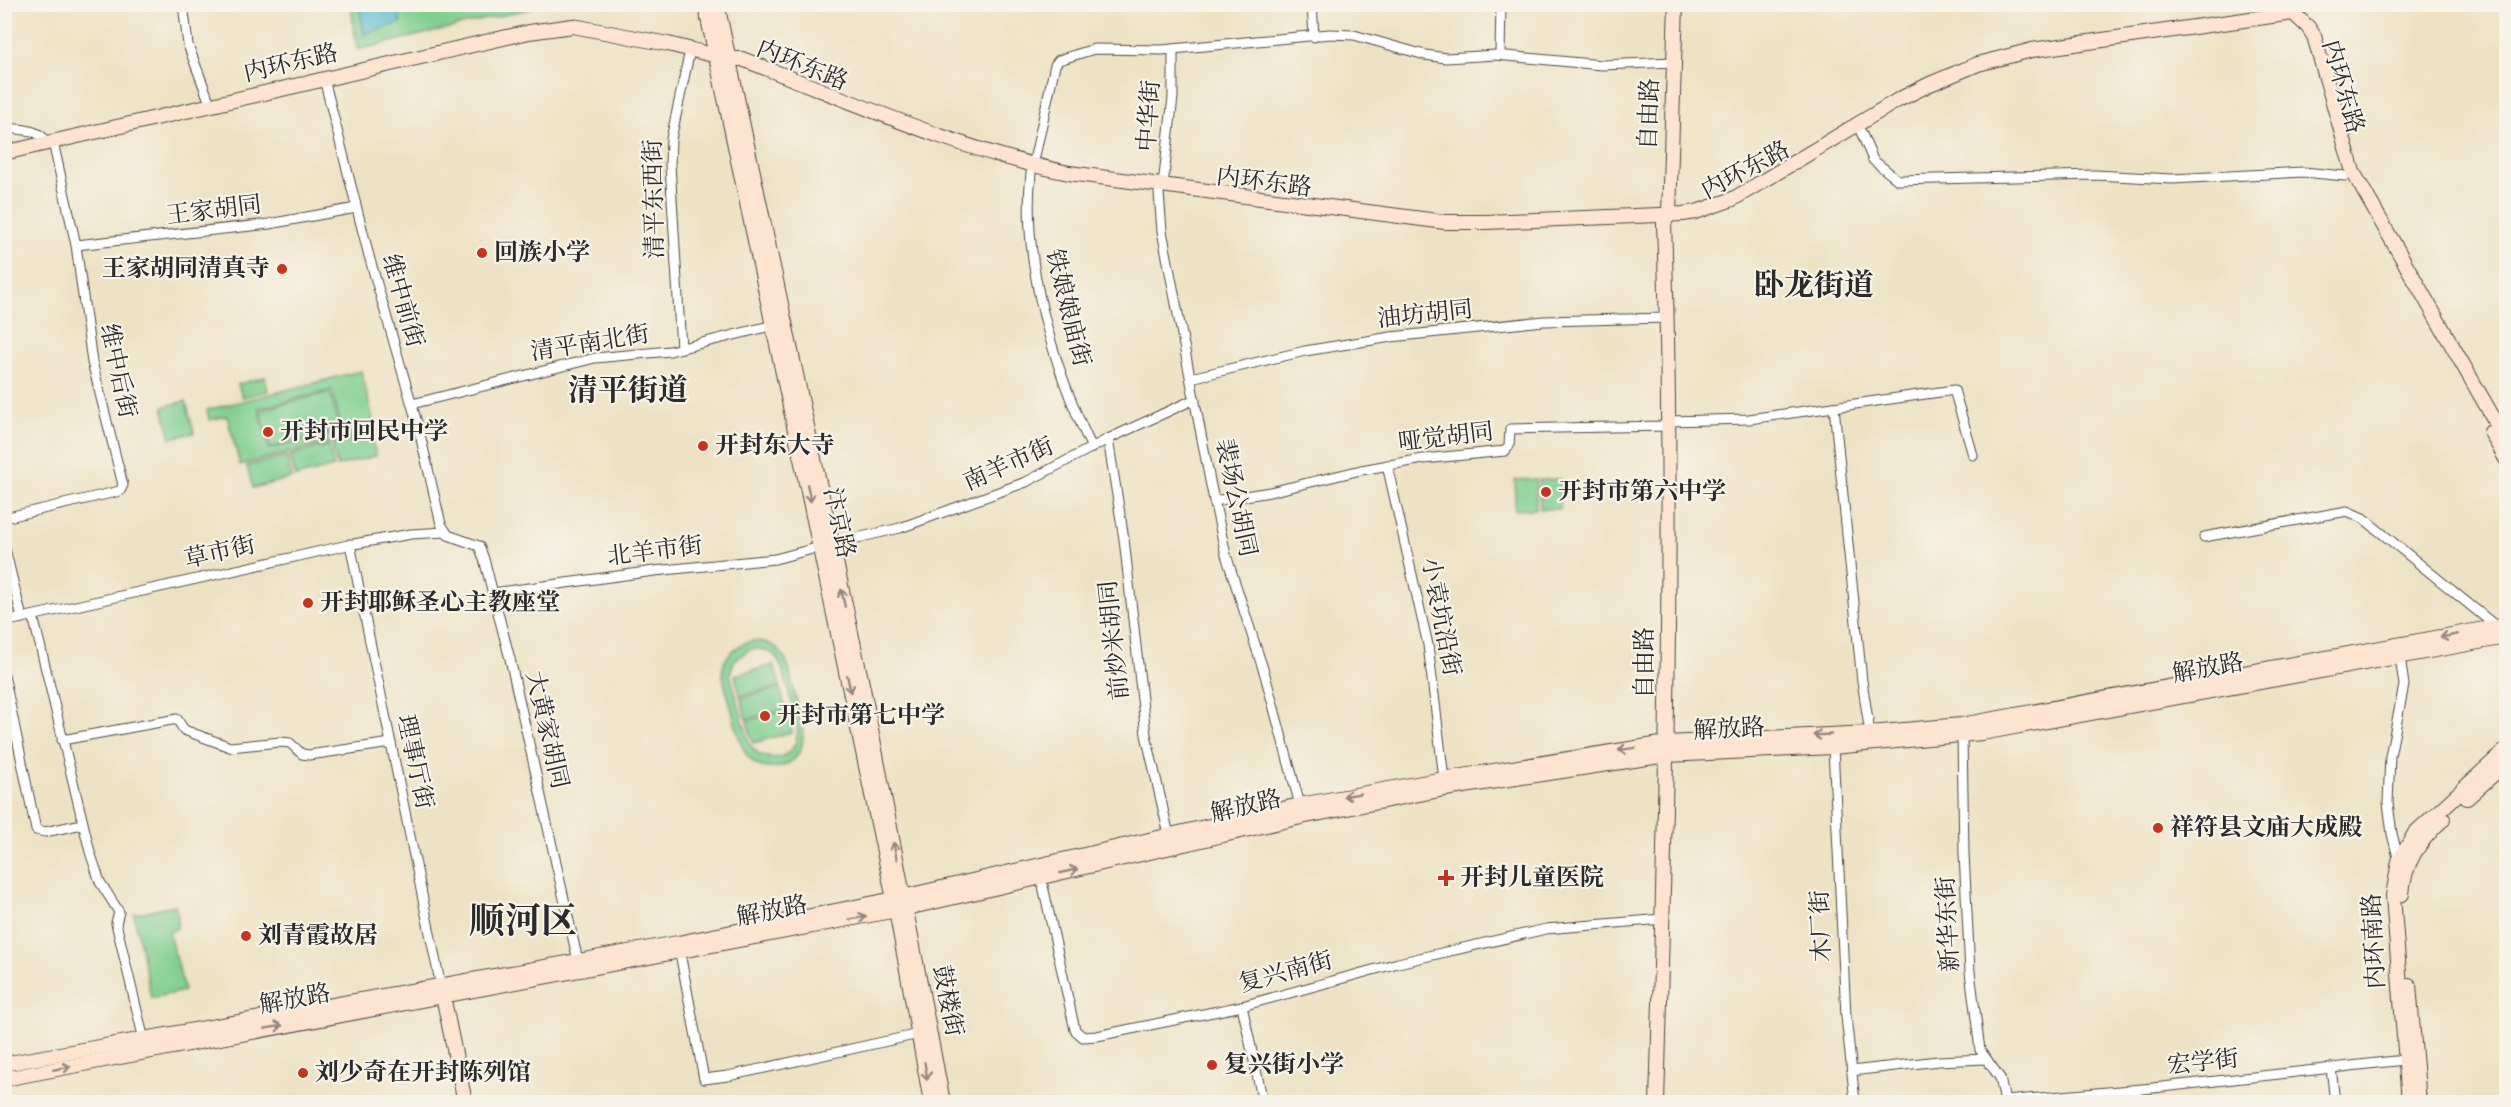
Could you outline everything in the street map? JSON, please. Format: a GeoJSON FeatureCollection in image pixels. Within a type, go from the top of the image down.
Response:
{"type":"FeatureCollection","features":[{"type":"Feature","properties":{"kind":"main road","name":"汴京路"},"geometry":{"type":"LineString","coordinates":[[705,4],[723,58],[900,904]]}},
{"type":"Feature","properties":{"kind":"main road","name":"汴京路"},"geometry":{"type":"LineString","coordinates":[[717,4],[723,58],[774,325],[826,545]]}},
{"type":"Feature","properties":{"kind":"main road","name":"自由路"},"geometry":{"type":"LineString","coordinates":[[1657,1102],[1667,749],[1668,318],[1665,217],[1670,63],[1668,4]]}},
{"type":"Feature","properties":{"kind":"main road","name":"自由路"},"geometry":{"type":"LineString","coordinates":[[1670,63],[1676,4]]}},
{"type":"Feature","properties":{"kind":"main road","name":"内环东路"},"geometry":{"type":"LineString","coordinates":[[4,153],[324,79],[558,27],[573,26],[723,58],[744,69],[953,149],[1032,169],[1068,182],[1161,189],[1445,222],[1665,217],[1696,212],[1733,199],[1898,100],[1978,64],[2032,50],[2293,13],[2314,36],[2353,172],[2506,440]]}},
{"type":"Feature","properties":{"kind":"main road","name":"内环东路"},"geometry":{"type":"LineString","coordinates":[[1665,217],[1698,221],[1737,206],[1861,132],[1965,77],[2034,59],[2291,22],[2306,39],[2345,176],[2506,459]]}},
{"type":"Feature","properties":{"kind":"main road","name":"解放路"},"geometry":{"type":"LineString","coordinates":[[4,1064],[680,953],[900,904],[1169,835],[1300,805],[1444,779],[1667,749],[1983,722],[2503,629]]}},
{"type":"Feature","properties":{"kind":"main road","name":"解放路"},"geometry":{"type":"LineString","coordinates":[[4,1079],[442,992],[578,961],[1041,878],[1301,817],[1444,789],[1667,749],[1833,747],[1962,736],[2400,657],[2503,629]]}},
{"type":"Feature","properties":{"kind":"main road","name":"内环南路"},"geometry":{"type":"LineString","coordinates":[[2409,1102],[2394,908],[2394,887],[2399,861],[2415,832],[2506,750]]}},
{"type":"Feature","properties":{"kind":"main road","name":"内环南路"},"geometry":{"type":"LineString","coordinates":[[2420,1102],[2402,915],[2402,889],[2407,868],[2420,842],[2506,763]]}},
{"type":"Feature","properties":{"kind":"main road","name":"鼓楼街"},"geometry":{"type":"LineString","coordinates":[[900,904],[931,1102]]}},
{"type":"Feature","properties":{"kind":"main road","name":"鼓楼街"},"geometry":{"type":"LineString","coordinates":[[900,904],[943,1102]]}},
{"type":"Feature","properties":{"kind":"main road"},"geometry":{"type":"LineString","coordinates":[[442,992],[465,1102]]}},
{"type":"Feature","properties":{"kind":"street"},"geometry":{"type":"LineString","coordinates":[[183,4],[188,45],[211,106]]}},
{"type":"Feature","properties":{"kind":"street"},"geometry":{"type":"LineString","coordinates":[[1312,4],[1314,36]]}},
{"type":"Feature","properties":{"kind":"street"},"geometry":{"type":"LineString","coordinates":[[1500,55],[1501,4]]}},
{"type":"Feature","properties":{"kind":"street"},"geometry":{"type":"LineString","coordinates":[[1173,49],[1314,36],[1354,35],[1425,55],[1446,58],[1500,55],[1602,65],[1670,63]]}},
{"type":"Feature","properties":{"kind":"street","name":"铁娘娘庙街"},"geometry":{"type":"LineString","coordinates":[[1092,448],[1074,409],[1063,377],[1034,267],[1028,201],[1032,169],[1055,65],[1059,60],[1094,50],[1173,49]]}},
{"type":"Feature","properties":{"kind":"street","name":"中华街"},"geometry":{"type":"LineString","coordinates":[[1161,189],[1173,97],[1173,49]]}},
{"type":"Feature","properties":{"kind":"street","name":"清平东西街"},"geometry":{"type":"LineString","coordinates":[[681,348],[669,165],[671,139],[690,50]]}},
{"type":"Feature","properties":{"kind":"street","name":"维中前街"},"geometry":{"type":"LineString","coordinates":[[324,79],[356,208],[412,404],[441,524],[445,532]]}},
{"type":"Feature","properties":{"kind":"street"},"geometry":{"type":"LineString","coordinates":[[4,128],[37,132],[50,142]]}},
{"type":"Feature","properties":{"kind":"street"},"geometry":{"type":"LineString","coordinates":[[1861,132],[1873,160],[1898,180],[2085,175],[2172,179],[2303,172],[2345,176]]}},
{"type":"Feature","properties":{"kind":"street","name":"维中后街"},"geometry":{"type":"LineString","coordinates":[[4,518],[122,489],[92,362],[76,245],[50,142]]}},
{"type":"Feature","properties":{"kind":"street","name":"裴场公胡同"},"geometry":{"type":"LineString","coordinates":[[1161,189],[1162,231],[1226,555],[1268,686],[1300,805]]}},
{"type":"Feature","properties":{"kind":"street","name":"王家胡同"},"geometry":{"type":"LineString","coordinates":[[76,245],[269,224],[356,208]]}},
{"type":"Feature","properties":{"kind":"street","name":"油坊胡同"},"geometry":{"type":"LineString","coordinates":[[1191,378],[1286,355],[1391,337],[1544,321],[1668,318]]}},
{"type":"Feature","properties":{"kind":"street","name":"清平南北街"},"geometry":{"type":"LineString","coordinates":[[412,404],[595,358],[681,348],[774,325]]}},
{"type":"Feature","properties":{"kind":"street"},"geometry":{"type":"LineString","coordinates":[[1668,424],[1749,419],[1954,390],[1973,455]]}},
{"type":"Feature","properties":{"kind":"street","name":"南羊市街"},"geometry":{"type":"LineString","coordinates":[[826,545],[900,528],[1026,482],[1108,439],[1195,399]]}},
{"type":"Feature","properties":{"kind":"street"},"geometry":{"type":"LineString","coordinates":[[1834,407],[1862,681],[1870,733]]}},
{"type":"Feature","properties":{"kind":"street","name":"哑觉胡同"},"geometry":{"type":"LineString","coordinates":[[1214,501],[1270,492],[1422,459],[1504,451],[1509,446],[1510,429],[1668,424]]}},
{"type":"Feature","properties":{"kind":"street","name":"前炒米胡同"},"geometry":{"type":"LineString","coordinates":[[1108,439],[1124,539],[1146,735],[1169,835]]}},
{"type":"Feature","properties":{"kind":"street","name":"小袁坑沿街"},"geometry":{"type":"LineString","coordinates":[[1388,465],[1428,645],[1444,779]]}},
{"type":"Feature","properties":{"kind":"street"},"geometry":{"type":"LineString","coordinates":[[2204,537],[2347,511],[2363,518],[2503,629]]}},
{"type":"Feature","properties":{"kind":"street","name":"草市街"},"geometry":{"type":"LineString","coordinates":[[4,622],[350,544],[411,534],[445,532]]}},
{"type":"Feature","properties":{"kind":"street","name":"大黄家胡同"},"geometry":{"type":"LineString","coordinates":[[445,532],[452,537],[479,546],[513,670],[578,961]]}},
{"type":"Feature","properties":{"kind":"street","name":"理事厅街"},"geometry":{"type":"LineString","coordinates":[[350,544],[442,992]]}},
{"type":"Feature","properties":{"kind":"street"},"geometry":{"type":"LineString","coordinates":[[4,545],[22,618]]}},
{"type":"Feature","properties":{"kind":"street","name":"北羊市街"},"geometry":{"type":"LineString","coordinates":[[493,593],[654,571],[775,559],[826,545]]}},
{"type":"Feature","properties":{"kind":"street"},"geometry":{"type":"LineString","coordinates":[[33,616],[82,824],[100,882],[119,912],[116,922],[144,1040]]}},
{"type":"Feature","properties":{"kind":"street"},"geometry":{"type":"LineString","coordinates":[[2399,861],[2390,825],[2388,803],[2390,756],[2404,685],[2400,657]]}},
{"type":"Feature","properties":{"kind":"street"},"geometry":{"type":"LineString","coordinates":[[4,675],[36,830],[45,832],[82,824]]}},
{"type":"Feature","properties":{"kind":"street"},"geometry":{"type":"LineString","coordinates":[[62,740],[177,719],[180,726],[187,732],[230,747],[281,742],[290,743],[302,754],[309,755],[391,743]]}},
{"type":"Feature","properties":{"kind":"street","name":"新华东街"},"geometry":{"type":"LineString","coordinates":[[1962,736],[1970,972],[1980,1050],[2000,1078],[2005,1102]]}},
{"type":"Feature","properties":{"kind":"street","name":"木厂街"},"geometry":{"type":"LineString","coordinates":[[1833,747],[1846,1016],[1856,1102]]}},
{"type":"Feature","properties":{"kind":"street","name":"复兴南街"},"geometry":{"type":"LineString","coordinates":[[1041,878],[1075,1030],[1083,1036],[1097,1036],[1242,1006],[1398,963],[1546,929],[1663,919]]}},
{"type":"Feature","properties":{"kind":"street"},"geometry":{"type":"LineString","coordinates":[[680,953],[704,1079],[728,1076],[920,1034]]}},
{"type":"Feature","properties":{"kind":"street"},"geometry":{"type":"LineString","coordinates":[[1242,1006],[1263,1102]]}},
{"type":"Feature","properties":{"kind":"street"},"geometry":{"type":"LineString","coordinates":[[1852,1071],[1938,1061],[1986,1059]]}},
{"type":"Feature","properties":{"kind":"street","name":"宏学街"},"geometry":{"type":"LineString","coordinates":[[2005,1102],[2404,1060]]}},
{"type":"Feature","properties":{"kind":"street"},"geometry":{"type":"LineString","coordinates":[[2331,1068],[2335,1102]]}},
{"type":"Feature","properties":{"kind":"green space"},"geometry":{"type":"Polygon","coordinates":[[[532,4],[533,8],[357,50],[351,5],[532,4]]]}},
{"type":"Feature","properties":{"kind":"green space"},"geometry":{"type":"Polygon","coordinates":[[[361,371],[376,431],[240,465],[227,416],[209,420],[207,410],[361,371]],[[332,390],[259,408],[269,449],[342,431],[332,390]]]}},
{"type":"Feature","properties":{"kind":"green space"},"geometry":{"type":"Polygon","coordinates":[[[265,377],[268,391],[242,397],[238,384],[265,377]]]}},
{"type":"Feature","properties":{"kind":"green space"},"geometry":{"type":"Polygon","coordinates":[[[330,392],[340,430],[270,448],[260,410],[330,392]]]}},
{"type":"Feature","properties":{"kind":"green space"},"geometry":{"type":"Polygon","coordinates":[[[186,401],[194,433],[171,438],[163,407],[186,401]]]}},
{"type":"Feature","properties":{"kind":"green space"},"geometry":{"type":"Polygon","coordinates":[[[371,435],[376,456],[337,466],[332,444],[371,435]]]}},
{"type":"Feature","properties":{"kind":"green space"},"geometry":{"type":"Polygon","coordinates":[[[329,445],[334,467],[295,477],[290,455],[329,445]]]}},
{"type":"Feature","properties":{"kind":"green space"},"geometry":{"type":"Polygon","coordinates":[[[286,456],[292,478],[253,488],[247,466],[286,456]]]}},
{"type":"Feature","properties":{"kind":"green space"},"geometry":{"type":"Polygon","coordinates":[[[1536,479],[1536,509],[1515,510],[1515,480],[1536,479]]]}},
{"type":"Feature","properties":{"kind":"green space"},"geometry":{"type":"Polygon","coordinates":[[[1560,479],[1560,509],[1540,509],[1539,480],[1560,479]]]}},
{"type":"Feature","properties":{"kind":"green space"},"geometry":{"type":"Polygon","coordinates":[[[757,641],[768,644],[784,656],[799,709],[803,733],[802,744],[798,754],[791,762],[779,767],[766,768],[756,764],[743,748],[725,685],[723,667],[727,657],[748,642],[757,641]],[[750,649],[734,661],[730,674],[749,743],[760,754],[775,758],[783,756],[794,746],[797,731],[783,671],[776,657],[767,651],[750,649]]]}},
{"type":"Feature","properties":{"kind":"green space"},"geometry":{"type":"Polygon","coordinates":[[[774,665],[780,686],[740,696],[735,675],[774,665]]]}},
{"type":"Feature","properties":{"kind":"green space"},"geometry":{"type":"Polygon","coordinates":[[[780,688],[786,709],[746,719],[741,698],[780,688]]]}},
{"type":"Feature","properties":{"kind":"green space"},"geometry":{"type":"Polygon","coordinates":[[[786,711],[792,732],[753,743],[747,721],[786,711]]]}},
{"type":"Feature","properties":{"kind":"green space"},"geometry":{"type":"Polygon","coordinates":[[[175,905],[178,916],[177,928],[169,933],[184,991],[151,998],[134,914],[175,905]]]}},
{"type":"Feature","properties":{"kind":"water"},"geometry":{"type":"Polygon","coordinates":[[[359,5],[397,5],[401,23],[364,34],[359,5]]]}},
{"type":"Feature","properties":{"kind":"place","name":"回族小学"},"geometry":{"type":"Point","coordinates":[482,253]}},
{"type":"Feature","properties":{"kind":"place","name":"王家胡同清真寺"},"geometry":{"type":"Point","coordinates":[282,269]}},
{"type":"Feature","properties":{"kind":"place","name":"开封市回民中学"},"geometry":{"type":"Point","coordinates":[268,432]}},
{"type":"Feature","properties":{"kind":"place","name":"开封东大寺"},"geometry":{"type":"Point","coordinates":[703,446]}},
{"type":"Feature","properties":{"kind":"place","name":"开封市第六中学"},"geometry":{"type":"Point","coordinates":[1546,492]}},
{"type":"Feature","properties":{"kind":"place","name":"开封耶稣圣心主教座堂"},"geometry":{"type":"Point","coordinates":[308,603]}},
{"type":"Feature","properties":{"kind":"place","name":"开封市第七中学"},"geometry":{"type":"Point","coordinates":[765,716]}},
{"type":"Feature","properties":{"kind":"place","name":"祥符县文庙大成殿"},"geometry":{"type":"Point","coordinates":[2158,828]}},
{"type":"Feature","properties":{"kind":"place","name":"开封儿童医院"},"geometry":{"type":"Point","coordinates":[1446,878]}},
{"type":"Feature","properties":{"kind":"place","name":"刘青霞故居"},"geometry":{"type":"Point","coordinates":[246,936]}},
{"type":"Feature","properties":{"kind":"place","name":"复兴街小学"},"geometry":{"type":"Point","coordinates":[1212,1065]}},
{"type":"Feature","properties":{"kind":"place","name":"刘少奇在开封陈列馆"},"geometry":{"type":"Point","coordinates":[303,1073]}},
{"type":"Feature","properties":{"kind":"district","name":"卧龙街道"},"geometry":{"type":"Point","coordinates":[1814,287]}},
{"type":"Feature","properties":{"kind":"district","name":"清平街道"},"geometry":{"type":"Point","coordinates":[628,392]}},
{"type":"Feature","properties":{"kind":"district","name":"顺河区"},"geometry":{"type":"Point","coordinates":[523,923]}}]}
